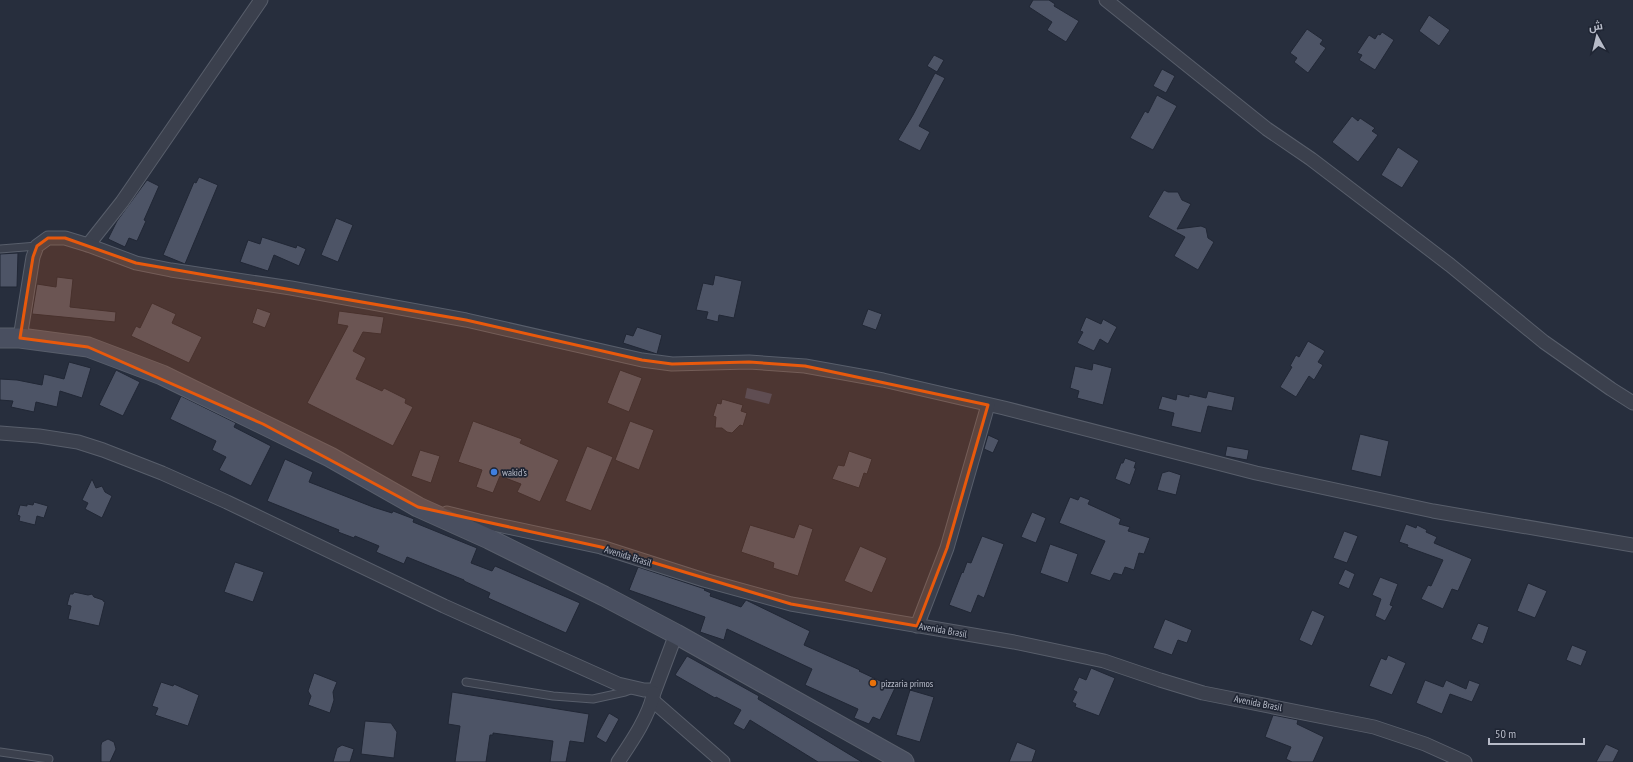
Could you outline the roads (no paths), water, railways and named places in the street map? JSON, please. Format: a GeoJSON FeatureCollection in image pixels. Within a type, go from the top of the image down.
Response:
{"type":"FeatureCollection","features":[{"type":"Feature","properties":{"kind":"main road"},"geometry":{"type":"LineString","coordinates":[[0,338],[20,338],[88,347],[162,375],[330,457],[418,507],[543,565],[676,634],[881,756],[904,762]]}},
{"type":"Feature","properties":{"kind":"street"},"geometry":{"type":"LineString","coordinates":[[88,245],[122,202],[261,0]]}},
{"type":"Feature","properties":{"kind":"street"},"geometry":{"type":"LineString","coordinates":[[1106,0],[1266,129],[1311,159],[1450,265],[1544,342],[1610,389],[1633,403]]}},
{"type":"Feature","properties":{"kind":"street"},"geometry":{"type":"LineString","coordinates":[[20,338],[33,257],[37,246],[48,238],[65,238],[136,263],[178,271],[291,288],[466,320],[642,360],[672,364],[749,362],[805,366],[883,380],[1256,473],[1433,511],[1633,546]]}},
{"type":"Feature","properties":{"kind":"street"},"geometry":{"type":"LineString","coordinates":[[917,626],[947,548],[988,405]]}},
{"type":"Feature","properties":{"kind":"street"},"geometry":{"type":"LineString","coordinates":[[0,433],[38,436],[78,442],[125,459],[227,502],[444,606],[588,671],[618,684],[635,688],[653,695],[722,762]]}},
{"type":"Feature","properties":{"kind":"street","name":"Avenida Brasil"},"geometry":{"type":"LineString","coordinates":[[418,507],[601,548],[704,580],[791,604],[1061,651],[1104,661],[1202,693],[1374,727],[1426,744],[1465,762]]}},
{"type":"Feature","properties":{"kind":"street"},"geometry":{"type":"LineString","coordinates":[[618,762],[634,738],[647,713],[676,634]]}},
{"type":"Feature","properties":{"kind":"lane"},"geometry":{"type":"LineString","coordinates":[[0,249],[37,246]]}},
{"type":"Feature","properties":{"kind":"lane"},"geometry":{"type":"LineString","coordinates":[[466,682],[553,696],[593,699],[625,692],[635,688]]}},
{"type":"Feature","properties":{"kind":"lane"},"geometry":{"type":"LineString","coordinates":[[0,752],[49,759]]}},
{"type":"Feature","properties":{"kind":"water"},"geometry":{"type":"Polygon","coordinates":[[[747,388],[772,394],[769,404],[745,398],[747,388]]]}},
{"type":"Feature","properties":{"kind":"place","name":"wakid's"},"geometry":{"type":"Point","coordinates":[494,472]}},
{"type":"Feature","properties":{"kind":"place","name":"pizzaria primos"},"geometry":{"type":"Point","coordinates":[873,683]}}]}
